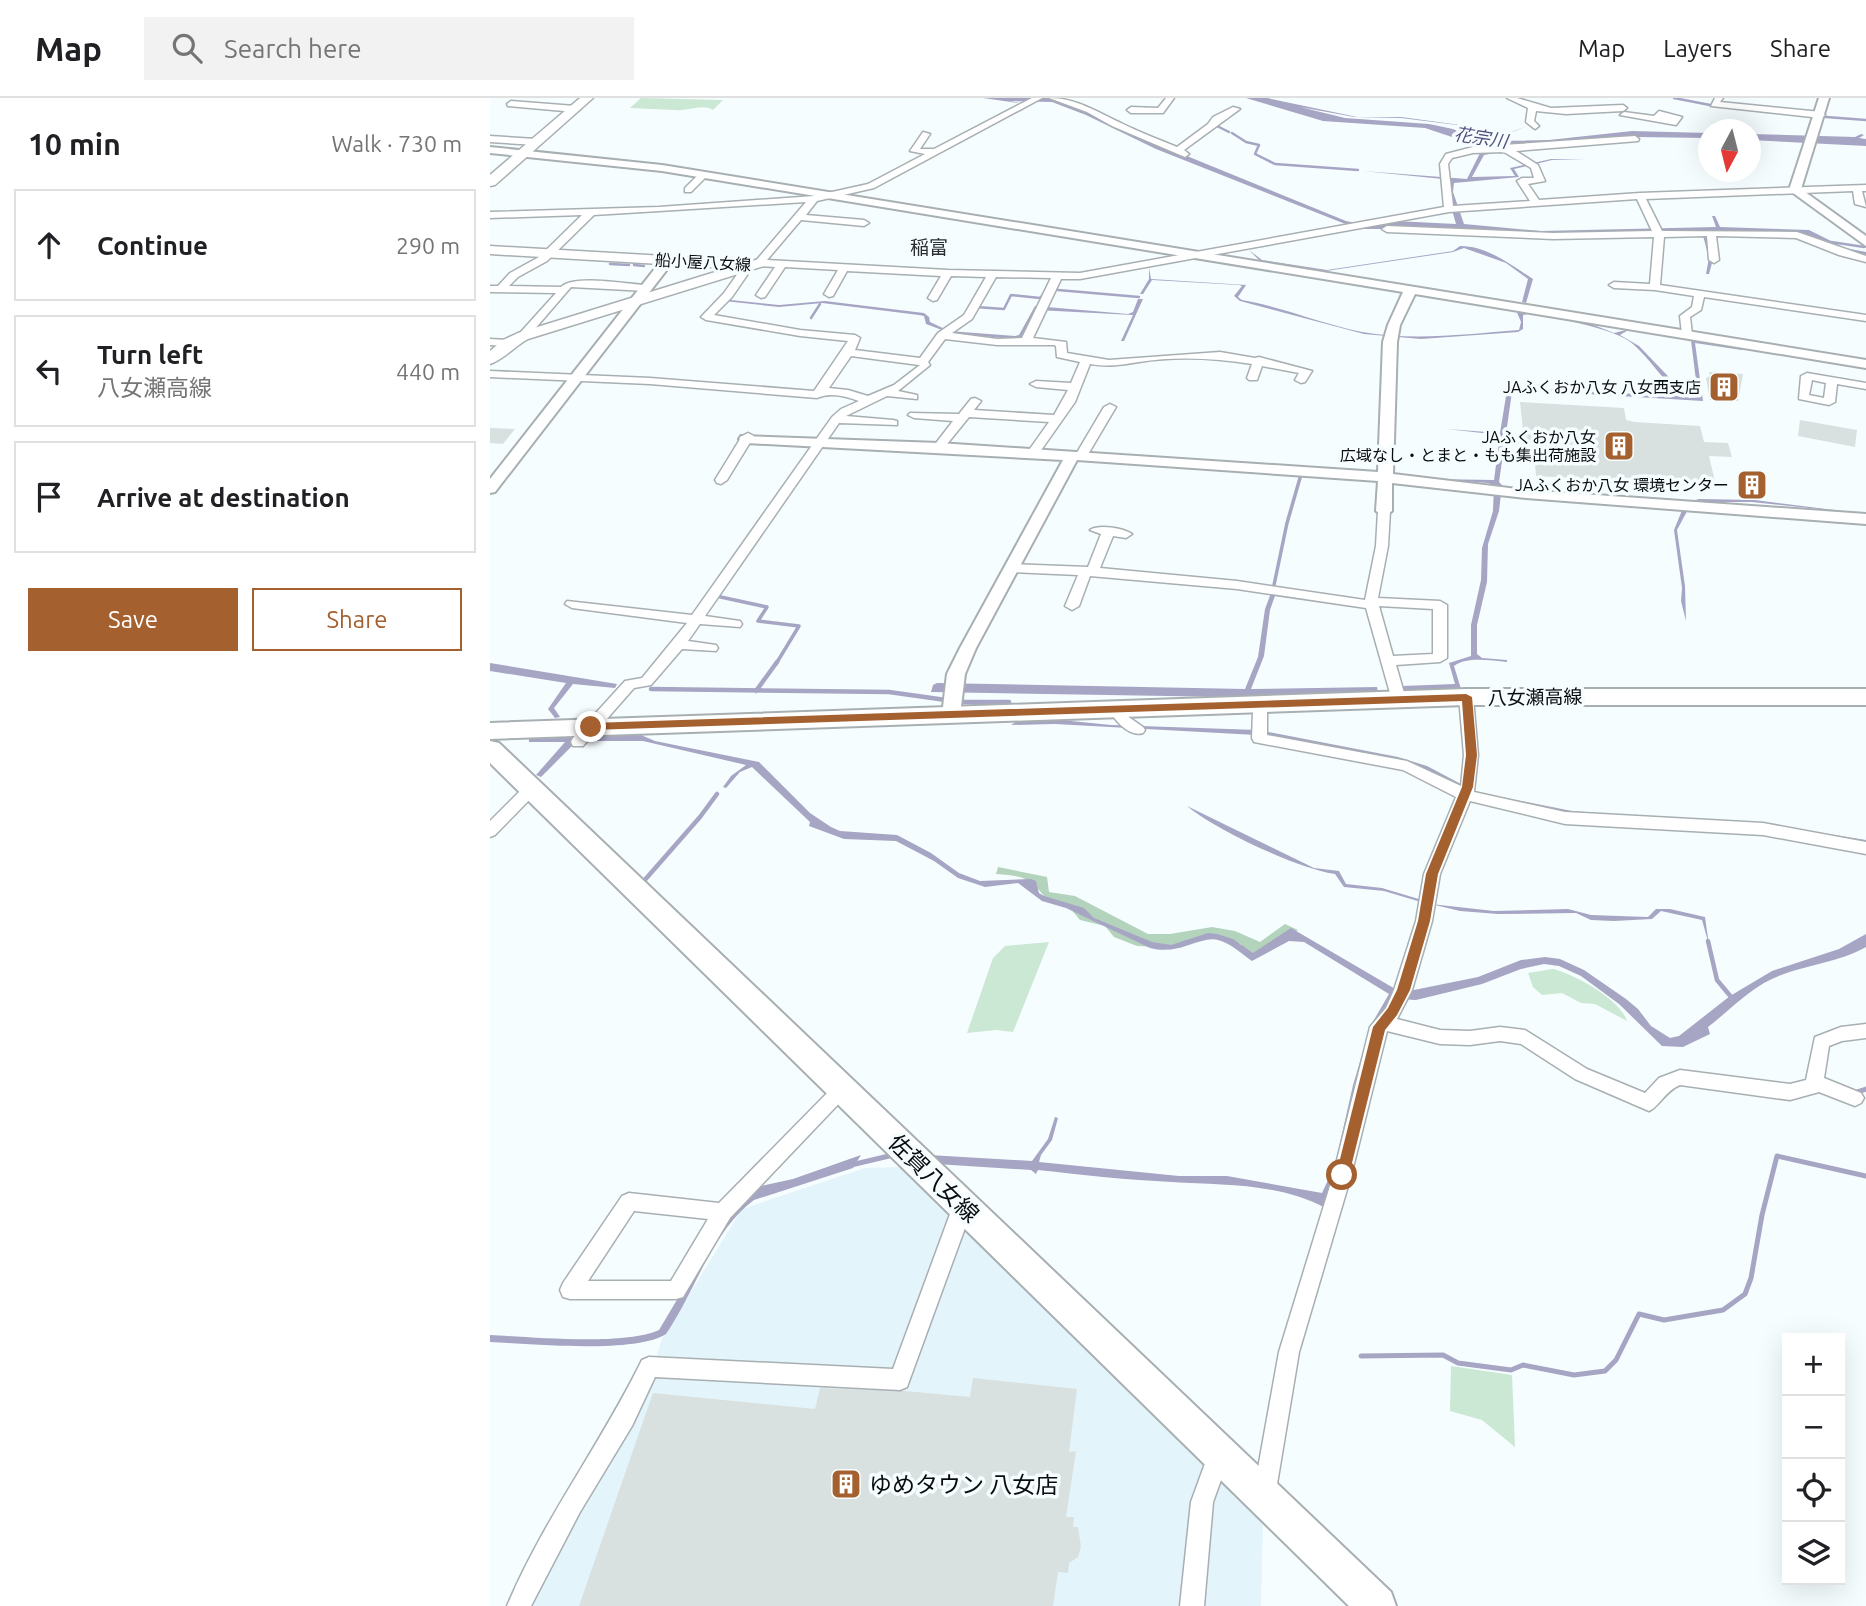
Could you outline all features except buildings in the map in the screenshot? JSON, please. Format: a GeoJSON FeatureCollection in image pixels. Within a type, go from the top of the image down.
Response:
{"type":"FeatureCollection","features":[{"type":"Feature","properties":{"kind":"main road"},"geometry":{"type":"LineString","coordinates":[[490,182],[550,130],[569,108],[587,98]]}},
{"type":"Feature","properties":{"kind":"main road","name":"船小屋八女線"},"geometry":{"type":"LineString","coordinates":[[490,250],[753,266]]}},
{"type":"Feature","properties":{"kind":"main road","name":"船小屋八女線"},"geometry":{"type":"LineString","coordinates":[[490,359],[516,340],[642,294],[753,266]]}},
{"type":"Feature","properties":{"kind":"main road","name":"八女瀬高線"},"geometry":{"type":"LineString","coordinates":[[490,731],[584,735],[952,710],[1466,697],[1866,697]]}},
{"type":"Feature","properties":{"kind":"main road","name":"佐賀八女線"},"geometry":{"type":"LineString","coordinates":[[490,749],[1377,1606]]}},
{"type":"Feature","properties":{"kind":"street"},"geometry":{"type":"LineString","coordinates":[[490,215],[814,199],[871,186],[1038,98]]}},
{"type":"Feature","properties":{"kind":"street"},"geometry":{"type":"LineString","coordinates":[[1053,98],[1090,110],[1179,156],[1214,121],[1236,109]]}},
{"type":"Feature","properties":{"kind":"street"},"geometry":{"type":"LineString","coordinates":[[1125,127],[1160,111],[1170,98]]}},
{"type":"Feature","properties":{"kind":"street"},"geometry":{"type":"LineString","coordinates":[[1449,209],[1445,159],[1462,152],[1635,139],[1625,120],[1629,98]]}},
{"type":"Feature","properties":{"kind":"street"},"geometry":{"type":"LineString","coordinates":[[1718,98],[1714,104],[1821,116]]}},
{"type":"Feature","properties":{"kind":"street"},"geometry":{"type":"LineString","coordinates":[[1795,190],[1825,98]]}},
{"type":"Feature","properties":{"kind":"street"},"geometry":{"type":"LineString","coordinates":[[1513,101],[1532,108],[1571,102],[1625,120],[1657,120]]}},
{"type":"Feature","properties":{"kind":"street"},"geometry":{"type":"LineString","coordinates":[[511,104],[569,108]]}},
{"type":"Feature","properties":{"kind":"street"},"geometry":{"type":"LineString","coordinates":[[1532,108],[1530,122],[1535,127]]}},
{"type":"Feature","properties":{"kind":"street"},"geometry":{"type":"LineString","coordinates":[[1131,110],[1160,111]]}},
{"type":"Feature","properties":{"kind":"street"},"geometry":{"type":"LineString","coordinates":[[926,134],[914,151],[937,153]]}},
{"type":"Feature","properties":{"kind":"street"},"geometry":{"type":"LineString","coordinates":[[490,139],[536,142]]}},
{"type":"Feature","properties":{"kind":"street"},"geometry":{"type":"LineString","coordinates":[[1506,149],[1535,167],[1540,181],[1522,181],[1536,202]]}},
{"type":"Feature","properties":{"kind":"street"},"geometry":{"type":"LineString","coordinates":[[490,150],[612,160],[704,174],[1866,364]]}},
{"type":"Feature","properties":{"kind":"street"},"geometry":{"type":"LineString","coordinates":[[688,190],[704,174]]}},
{"type":"Feature","properties":{"kind":"street"},"geometry":{"type":"LineString","coordinates":[[753,266],[782,264],[948,274],[1057,277],[1099,275],[1346,229],[1369,221],[1449,209],[1640,196],[1862,188],[1858,202],[1866,204]]}},
{"type":"Feature","properties":{"kind":"street"},"geometry":{"type":"LineString","coordinates":[[1795,190],[1866,242]]}},
{"type":"Feature","properties":{"kind":"street"},"geometry":{"type":"LineString","coordinates":[[1640,196],[1649,219],[1660,234],[1656,287]]}},
{"type":"Feature","properties":{"kind":"street"},"geometry":{"type":"LineString","coordinates":[[490,374],[817,395],[855,338],[800,333],[706,317],[801,217],[814,199]]}},
{"type":"Feature","properties":{"kind":"street"},"geometry":{"type":"LineString","coordinates":[[496,289],[514,275],[538,264],[591,212]]}},
{"type":"Feature","properties":{"kind":"street"},"geometry":{"type":"LineString","coordinates":[[801,217],[864,223]]}},
{"type":"Feature","properties":{"kind":"street"},"geometry":{"type":"LineString","coordinates":[[1346,229],[1367,232],[1405,228],[1553,236],[1711,233],[1797,235],[1842,253],[1866,258]]}},
{"type":"Feature","properties":{"kind":"street"},"geometry":{"type":"LineString","coordinates":[[1711,233],[1714,260]]}},
{"type":"Feature","properties":{"kind":"street"},"geometry":{"type":"LineString","coordinates":[[490,489],[668,260]]}},
{"type":"Feature","properties":{"kind":"street"},"geometry":{"type":"LineString","coordinates":[[761,295],[782,264]]}},
{"type":"Feature","properties":{"kind":"street"},"geometry":{"type":"LineString","coordinates":[[829,294],[844,268]]}},
{"type":"Feature","properties":{"kind":"street"},"geometry":{"type":"LineString","coordinates":[[933,298],[948,274]]}},
{"type":"Feature","properties":{"kind":"street"},"geometry":{"type":"LineString","coordinates":[[584,735],[631,684],[646,682],[679,644],[836,419],[868,400],[887,393],[923,368],[923,362],[931,347],[945,332],[968,317],[992,275]]}},
{"type":"Feature","properties":{"kind":"street"},"geometry":{"type":"LineString","coordinates":[[1027,340],[1057,277]]}},
{"type":"Feature","properties":{"kind":"street"},"geometry":{"type":"LineString","coordinates":[[490,342],[516,340],[568,285],[578,283],[642,294]]}},
{"type":"Feature","properties":{"kind":"street"},"geometry":{"type":"LineString","coordinates":[[1614,285],[1656,287],[1866,318]]}},
{"type":"Feature","properties":{"kind":"street"},"geometry":{"type":"LineString","coordinates":[[496,289],[564,290]]}},
{"type":"Feature","properties":{"kind":"street"},"geometry":{"type":"LineString","coordinates":[[1399,699],[1372,604],[1382,546],[1386,413],[1392,336],[1411,289]]}},
{"type":"Feature","properties":{"kind":"street"},"geometry":{"type":"LineString","coordinates":[[1687,334],[1685,316],[1698,308],[1700,294]]}},
{"type":"Feature","properties":{"kind":"street"},"geometry":{"type":"LineString","coordinates":[[945,332],[995,342],[1027,340],[1062,344],[1061,355],[1079,357],[1086,361],[1125,364],[1138,359],[1220,355],[1306,371],[1301,380]]}},
{"type":"Feature","properties":{"kind":"street"},"geometry":{"type":"LineString","coordinates":[[848,352],[923,362]]}},
{"type":"Feature","properties":{"kind":"street"},"geometry":{"type":"LineString","coordinates":[[1033,453],[1058,419],[1076,387],[1086,361]]}},
{"type":"Feature","properties":{"kind":"street"},"geometry":{"type":"LineString","coordinates":[[1253,379],[1258,363]]}},
{"type":"Feature","properties":{"kind":"street"},"geometry":{"type":"LineString","coordinates":[[1832,381],[1866,386]]}},
{"type":"Feature","properties":{"kind":"street"},"geometry":{"type":"LineString","coordinates":[[1037,384],[1076,387]]}},
{"type":"Feature","properties":{"kind":"street"},"geometry":{"type":"LineString","coordinates":[[821,391],[848,393],[868,400]]}},
{"type":"Feature","properties":{"kind":"street"},"geometry":{"type":"LineString","coordinates":[[887,393],[913,397]]}},
{"type":"Feature","properties":{"kind":"street"},"geometry":{"type":"LineString","coordinates":[[939,447],[975,401]]}},
{"type":"Feature","properties":{"kind":"street"},"geometry":{"type":"LineString","coordinates":[[952,710],[956,682],[968,648],[1077,455],[1110,407]]}},
{"type":"Feature","properties":{"kind":"street"},"geometry":{"type":"LineString","coordinates":[[914,415],[1058,419]]}},
{"type":"Feature","properties":{"kind":"street"},"geometry":{"type":"LineString","coordinates":[[836,419],[893,423]]}},
{"type":"Feature","properties":{"kind":"street"},"geometry":{"type":"LineString","coordinates":[[721,481],[747,438],[1077,455],[1385,477],[1496,490],[1866,519]]}},
{"type":"Feature","properties":{"kind":"street"},"geometry":{"type":"LineString","coordinates":[[1072,606],[1089,570],[1102,531],[1126,534]]}},
{"type":"Feature","properties":{"kind":"street"},"geometry":{"type":"LineString","coordinates":[[1011,568],[1089,570],[1271,588],[1372,604],[1440,605],[1440,658],[1388,661]]}},
{"type":"Feature","properties":{"kind":"street"},"geometry":{"type":"LineString","coordinates":[[572,604],[735,624]]}},
{"type":"Feature","properties":{"kind":"street"},"geometry":{"type":"LineString","coordinates":[[679,644],[711,648]]}},
{"type":"Feature","properties":{"kind":"street"},"geometry":{"type":"LineString","coordinates":[[1264,1499],[1289,1353],[1342,1175],[1379,1027],[1402,995],[1424,921],[1432,874],[1466,792],[1471,755],[1466,697]]}},
{"type":"Feature","properties":{"kind":"street"},"geometry":{"type":"LineString","coordinates":[[1259,710],[1259,738],[1407,766],[1466,792],[1565,818],[1763,829],[1866,848]]}},
{"type":"Feature","properties":{"kind":"street"},"geometry":{"type":"LineString","coordinates":[[490,831],[531,789]]}},
{"type":"Feature","properties":{"kind":"street"},"geometry":{"type":"LineString","coordinates":[[1384,1023],[1440,1037],[1470,1038],[1500,1034],[1525,1037],[1581,1074],[1649,1103],[1666,1081],[1680,1076],[1790,1092],[1804,1090],[1814,1086],[1821,1042],[1841,1034],[1866,1031]]}},
{"type":"Feature","properties":{"kind":"street"},"geometry":{"type":"LineString","coordinates":[[1814,1082],[1855,1098]]}},
{"type":"Feature","properties":{"kind":"street"},"geometry":{"type":"LineString","coordinates":[[723,1212],[629,1202],[570,1290],[676,1290],[723,1212],[842,1089]]}},
{"type":"Feature","properties":{"kind":"street"},"geometry":{"type":"LineString","coordinates":[[519,1606],[572,1504],[624,1419],[649,1367],[900,1380],[963,1206]]}},
{"type":"Feature","properties":{"kind":"street"},"geometry":{"type":"LineString","coordinates":[[1192,1606],[1202,1502],[1219,1455]]}},
{"type":"Feature","properties":{"kind":"shaded area"},"geometry":{"type":"Polygon","coordinates":[[[902,1167],[1263,1521],[1261,1606],[525,1606],[649,1380],[662,1339],[742,1209],[865,1168],[902,1167]]]}},
{"type":"Feature","properties":{"kind":"green space"},"geometry":{"type":"Polygon","coordinates":[[[641,98],[723,100],[713,110],[704,107],[679,110],[630,108],[641,98]]]}},
{"type":"Feature","properties":{"kind":"green space"},"geometry":{"type":"Polygon","coordinates":[[[998,867],[1047,877],[1049,892],[1075,896],[1148,934],[1170,934],[1212,927],[1235,931],[1260,942],[1285,924],[1298,930],[1263,953],[1246,954],[1241,944],[1211,935],[1180,948],[1137,946],[1114,937],[1105,926],[1080,920],[1070,908],[1046,899],[1036,886],[1026,879],[996,874],[998,867]]]}},
{"type":"Feature","properties":{"kind":"green space"},"geometry":{"type":"Polygon","coordinates":[[[1049,942],[1013,1032],[996,1030],[967,1033],[993,958],[1005,946],[1049,942]]]}},
{"type":"Feature","properties":{"kind":"green space"},"geometry":{"type":"Polygon","coordinates":[[[1553,969],[1584,982],[1606,996],[1627,1021],[1595,1004],[1581,1003],[1562,993],[1542,995],[1533,987],[1528,973],[1553,969]]]}},
{"type":"Feature","properties":{"kind":"green space"},"geometry":{"type":"Polygon","coordinates":[[[1451,1366],[1512,1375],[1515,1447],[1482,1420],[1450,1411],[1451,1366]]]}},
{"type":"Feature","properties":{"kind":"water"},"geometry":{"type":"Polygon","coordinates":[[[983,98],[1048,98],[1081,108],[1182,154],[1356,223],[1395,221],[1456,224],[1443,179],[1363,171],[1467,179],[1480,153],[1499,147],[1458,139],[1425,128],[1323,121],[1246,98],[1267,98],[1357,117],[1401,117],[1500,130],[1401,118],[1354,117],[1300,107],[1345,118],[1429,124],[1453,129],[1470,137],[1502,141],[1549,140],[1632,131],[1698,133],[1698,138],[1637,137],[1505,148],[1484,155],[1472,177],[1515,176],[1510,168],[1551,159],[1585,160],[1552,160],[1514,169],[1519,177],[1454,183],[1453,192],[1464,224],[1541,231],[1716,227],[1712,216],[1715,216],[1720,227],[1809,230],[1845,248],[1866,252],[1866,257],[1820,243],[1803,234],[1707,232],[1713,259],[1709,274],[1706,274],[1709,258],[1702,232],[1571,234],[1466,229],[1358,229],[1156,149],[1086,115],[1052,102],[1010,101],[1025,104],[983,98]]]}},
{"type":"Feature","properties":{"kind":"water"},"geometry":{"type":"Polygon","coordinates":[[[1761,134],[1855,137],[1861,134],[1864,135],[1859,138],[1866,139],[1866,146],[1761,141],[1761,134]]]}},
{"type":"Feature","properties":{"kind":"water"},"geometry":{"type":"Polygon","coordinates":[[[1460,246],[1490,253],[1533,279],[1526,303],[1522,302],[1528,279],[1506,263],[1464,248],[1453,252],[1326,271],[1260,261],[1249,250],[1262,260],[1327,270],[1453,251],[1460,246]]]}},
{"type":"Feature","properties":{"kind":"water"},"geometry":{"type":"Polygon","coordinates":[[[1149,268],[1151,279],[1246,285],[1238,297],[1242,300],[1347,329],[1382,335],[1440,336],[1519,330],[1521,322],[1516,310],[1581,320],[1614,333],[1630,329],[1620,335],[1639,346],[1689,398],[1698,397],[1691,340],[1743,348],[1695,343],[1703,401],[1518,390],[1512,392],[1499,482],[1502,485],[1499,511],[1488,544],[1487,582],[1477,625],[1477,654],[1482,658],[1507,662],[1473,660],[1454,666],[1461,689],[1404,691],[1402,686],[1455,684],[1449,663],[1471,656],[1471,625],[1481,580],[1482,548],[1493,511],[1494,486],[1488,483],[1432,479],[1494,480],[1500,435],[1447,429],[1500,433],[1507,390],[1516,388],[1682,396],[1625,338],[1583,324],[1528,314],[1523,315],[1523,329],[1518,332],[1421,339],[1364,334],[1240,301],[1234,296],[1242,286],[1239,285],[1152,280],[1143,294],[1140,294],[1149,279],[1149,268]]]}},
{"type":"Feature","properties":{"kind":"water"},"geometry":{"type":"Polygon","coordinates":[[[730,298],[779,305],[825,301],[924,313],[930,322],[949,331],[1015,336],[1019,335],[1035,306],[1128,314],[1133,312],[1138,299],[1143,299],[1124,341],[1121,341],[1133,315],[1037,310],[1021,337],[1013,339],[950,333],[926,324],[924,316],[919,315],[822,303],[779,307],[724,301],[730,298]]]}},
{"type":"Feature","properties":{"kind":"water"},"geometry":{"type":"Polygon","coordinates":[[[1699,499],[1755,500],[1866,514],[1752,502],[1692,502],[1677,530],[1685,586],[1686,621],[1681,601],[1682,588],[1674,530],[1685,503],[1699,499]]]}},
{"type":"Feature","properties":{"kind":"water"},"geometry":{"type":"Polygon","coordinates":[[[1271,593],[1276,593],[1270,610],[1264,656],[1251,689],[1377,687],[1378,692],[1229,697],[931,692],[933,685],[937,683],[1245,689],[1258,657],[1265,609],[1271,593]]]}},
{"type":"Feature","properties":{"kind":"water"},"geometry":{"type":"Polygon","coordinates":[[[490,663],[617,684],[615,688],[573,684],[554,708],[560,717],[555,718],[548,709],[566,683],[490,671],[490,663]]]}},
{"type":"Feature","properties":{"kind":"water"},"geometry":{"type":"Polygon","coordinates":[[[1061,720],[1111,725],[1258,730],[1398,757],[1427,766],[1476,792],[1572,811],[1708,822],[1752,822],[1866,840],[1866,845],[1592,818],[1472,795],[1408,763],[1256,735],[1055,724],[1011,725],[1017,721],[1061,720]]]}},
{"type":"Feature","properties":{"kind":"water"},"geometry":{"type":"Polygon","coordinates":[[[641,735],[655,741],[759,762],[810,813],[831,827],[840,831],[897,835],[931,853],[959,873],[980,881],[1031,879],[1036,881],[1039,893],[1044,896],[1084,908],[1094,918],[1152,942],[1171,945],[1208,933],[1233,939],[1253,953],[1291,928],[1397,990],[1409,991],[1478,977],[1521,960],[1545,957],[1560,959],[1584,970],[1626,999],[1651,1026],[1670,1038],[1679,1036],[1730,996],[1772,971],[1839,949],[1866,934],[1866,947],[1764,983],[1708,1027],[1710,1034],[1683,1047],[1662,1046],[1619,1004],[1581,976],[1559,966],[1544,964],[1521,969],[1482,984],[1416,1000],[1397,999],[1325,1208],[1289,1194],[1250,1187],[1038,1170],[1036,1174],[1031,1170],[936,1164],[929,1155],[1032,1161],[1048,1139],[1055,1117],[1058,1118],[1052,1140],[1039,1162],[1179,1176],[1227,1176],[1322,1193],[1335,1165],[1353,1085],[1371,1025],[1389,994],[1304,942],[1289,941],[1252,961],[1231,946],[1211,939],[1180,948],[1150,948],[1066,908],[1042,901],[1018,883],[985,887],[958,878],[934,861],[896,841],[844,839],[809,826],[810,822],[752,767],[740,772],[726,788],[723,787],[731,776],[746,765],[643,741],[577,741],[541,777],[536,775],[565,742],[529,742],[529,739],[641,735]]]}},
{"type":"Feature","properties":{"kind":"water"},"geometry":{"type":"Polygon","coordinates":[[[1187,806],[1314,868],[1339,871],[1346,884],[1382,888],[1422,900],[1421,902],[1384,891],[1344,887],[1335,874],[1319,871],[1257,847],[1216,826],[1187,806]]]}},
{"type":"Feature","properties":{"kind":"water"},"geometry":{"type":"Polygon","coordinates":[[[1431,904],[1494,911],[1568,909],[1591,915],[1648,917],[1656,909],[1670,909],[1705,917],[1709,945],[1702,920],[1661,911],[1652,919],[1614,921],[1591,920],[1576,913],[1498,914],[1460,911],[1431,904]]]}},
{"type":"Feature","properties":{"kind":"water"},"geometry":{"type":"Polygon","coordinates":[[[861,1155],[853,1168],[754,1200],[739,1213],[715,1245],[666,1334],[651,1340],[607,1346],[490,1342],[490,1335],[601,1339],[644,1335],[659,1330],[725,1219],[751,1188],[793,1179],[861,1155]]]}},
{"type":"Feature","properties":{"kind":"waterway"},"geometry":{"type":"LineString","coordinates":[[1674,98],[1715,106]]}},
{"type":"Feature","properties":{"kind":"waterway"},"geometry":{"type":"LineString","coordinates":[[1826,117],[1866,120]]}},
{"type":"Feature","properties":{"kind":"waterway"},"geometry":{"type":"LineString","coordinates":[[1215,125],[1229,132]]}},
{"type":"Feature","properties":{"kind":"waterway"},"geometry":{"type":"LineString","coordinates":[[1232,133],[1246,142],[1259,145],[1255,154],[1275,164],[1358,170]]}},
{"type":"Feature","properties":{"kind":"waterway"},"geometry":{"type":"LineString","coordinates":[[1831,242],[1864,247]]}},
{"type":"Feature","properties":{"kind":"waterway"},"geometry":{"type":"LineString","coordinates":[[699,256],[747,259]]}},
{"type":"Feature","properties":{"kind":"waterway"},"geometry":{"type":"LineString","coordinates":[[610,264],[629,265]]}},
{"type":"Feature","properties":{"kind":"waterway"},"geometry":{"type":"LineString","coordinates":[[634,265],[644,266]]}},
{"type":"Feature","properties":{"kind":"waterway"},"geometry":{"type":"LineString","coordinates":[[1058,290],[1139,297]]}},
{"type":"Feature","properties":{"kind":"waterway"},"geometry":{"type":"LineString","coordinates":[[976,307],[1004,309],[1011,295],[1040,298],[1044,294]]}},
{"type":"Feature","properties":{"kind":"waterway"},"geometry":{"type":"LineString","coordinates":[[811,318],[820,304]]}},
{"type":"Feature","properties":{"kind":"waterway"},"geometry":{"type":"LineString","coordinates":[[1274,585],[1287,523],[1302,471]]}},
{"type":"Feature","properties":{"kind":"waterway"},"geometry":{"type":"LineString","coordinates":[[716,596],[767,607],[758,621],[799,626],[776,664]]}},
{"type":"Feature","properties":{"kind":"waterway"},"geometry":{"type":"LineString","coordinates":[[756,690],[777,662]]}},
{"type":"Feature","properties":{"kind":"waterway"},"geometry":{"type":"LineString","coordinates":[[651,689],[756,690]]}},
{"type":"Feature","properties":{"kind":"waterway"},"geometry":{"type":"LineString","coordinates":[[756,690],[889,692],[946,700]]}},
{"type":"Feature","properties":{"kind":"waterway"},"geometry":{"type":"LineString","coordinates":[[959,702],[1009,702]]}},
{"type":"Feature","properties":{"kind":"waterway"},"geometry":{"type":"LineString","coordinates":[[643,882],[717,794]]}},
{"type":"Feature","properties":{"kind":"waterway"},"geometry":{"type":"LineString","coordinates":[[1708,941],[1717,980],[1732,998]]}},
{"type":"Feature","properties":{"kind":"waterway"},"geometry":{"type":"LineString","coordinates":[[1857,1092],[1866,1089]]}},
{"type":"Feature","properties":{"kind":"waterway"},"geometry":{"type":"LineString","coordinates":[[851,1165],[889,1156]]}},
{"type":"Feature","properties":{"kind":"waterway"},"geometry":{"type":"LineString","coordinates":[[1361,1356],[1443,1355],[1458,1363],[1511,1370],[1523,1365],[1574,1375],[1605,1371],[1616,1360],[1639,1314],[1664,1320],[1723,1310],[1745,1294],[1751,1278],[1762,1215],[1777,1156],[1866,1176]]}},
{"type":"Feature","properties":{"kind":"place","name":"JAふくおか八女 八女西支店"},"geometry":{"type":"Point","coordinates":[1724,387]}},
{"type":"Feature","properties":{"kind":"place","name":"JAふくおか八女 広域なし・とまと・もも集出荷施設"},"geometry":{"type":"Point","coordinates":[1619,446]}},
{"type":"Feature","properties":{"kind":"place","name":"JAふくおか八女 環境センター"},"geometry":{"type":"Point","coordinates":[1752,485]}},
{"type":"Feature","properties":{"kind":"place","name":"ゆめタウン 八女店"},"geometry":{"type":"Point","coordinates":[846,1484]}},
{"type":"Feature","properties":{"kind":"district","name":"稲富"},"geometry":{"type":"Point","coordinates":[929,247]}},
{"type":"Feature","properties":{"kind":"route"},"geometry":{"type":"LineString","coordinates":[[591,727],[1466,697],[1471,755],[1468,787],[1432,874],[1424,921],[1404,990],[1393,1012],[1379,1027],[1342,1175]]}},
{"type":"Feature","properties":{"kind":"water label","name":"花宗川"},"geometry":{"type":"Point","coordinates":[1481,137]}}]}
